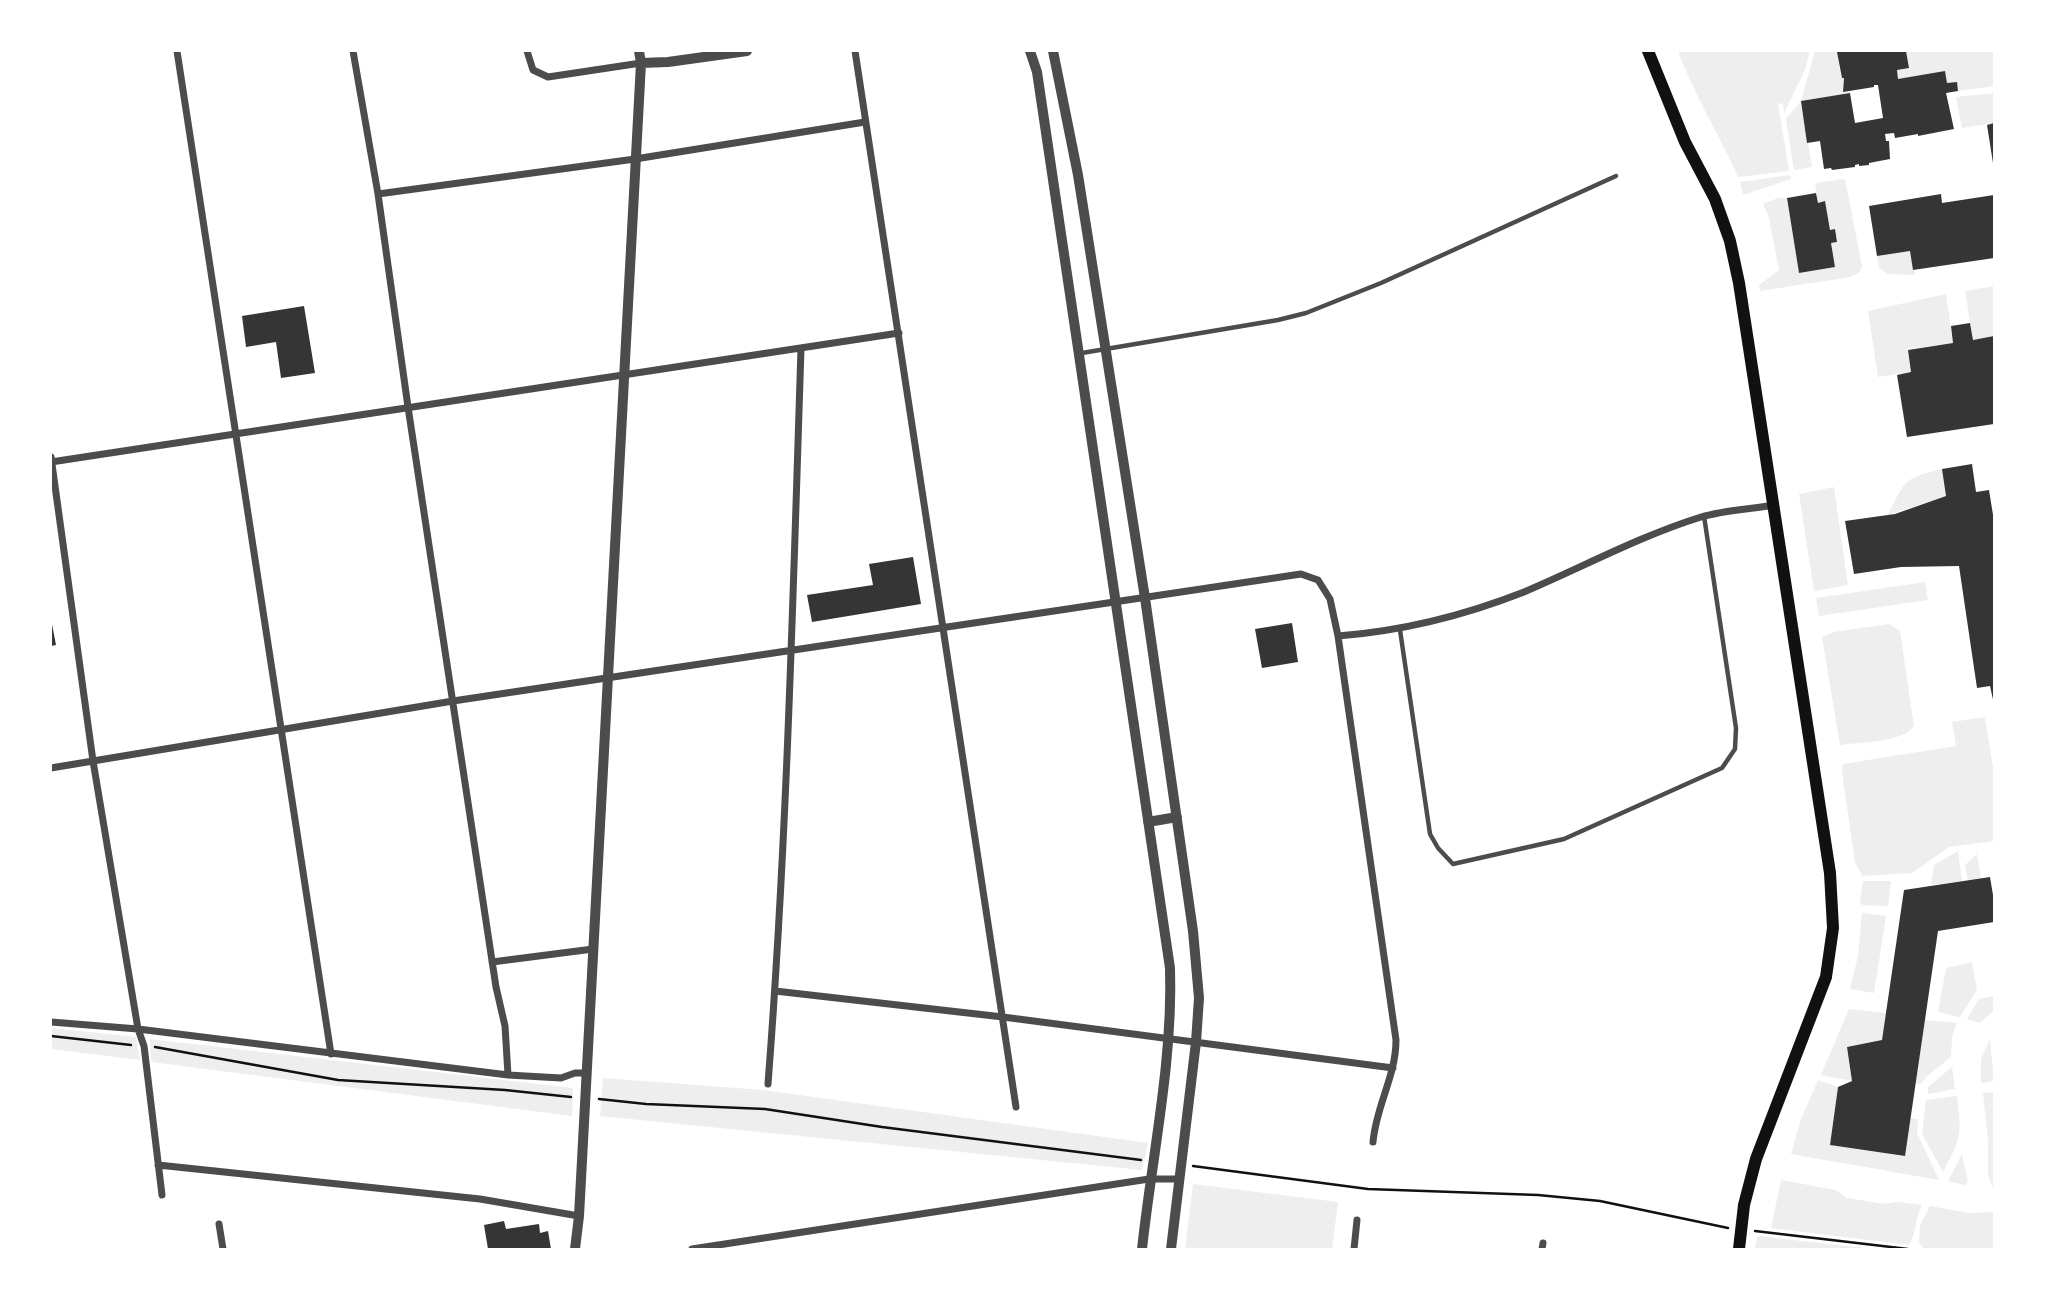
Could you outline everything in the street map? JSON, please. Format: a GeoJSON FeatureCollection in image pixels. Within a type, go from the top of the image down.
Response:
{"type":"FeatureCollection","features":[{"type":"Feature","properties":{"kind":"main road"},"geometry":{"type":"LineString","coordinates":[[1648,51],[1685,142],[1715,199],[1730,241],[1748,324],[1830,873],[1833,928],[1826,977],[1756,1159],[1744,1205],[1739,1249]]}},
{"type":"Feature","properties":{"kind":"street"},"geometry":{"type":"LineString","coordinates":[[177,51],[331,1054]]}},
{"type":"Feature","properties":{"kind":"street"},"geometry":{"type":"LineString","coordinates":[[353,51],[378,194],[492,962],[505,1026],[508,1075]]}},
{"type":"Feature","properties":{"kind":"street"},"geometry":{"type":"LineString","coordinates":[[527,51],[533,70],[548,77],[747,51]]}},
{"type":"Feature","properties":{"kind":"street"},"geometry":{"type":"LineString","coordinates":[[575,1249],[609,679],[641,63],[639,51]]}},
{"type":"Feature","properties":{"kind":"street"},"geometry":{"type":"LineString","coordinates":[[855,51],[1016,1107]]}},
{"type":"Feature","properties":{"kind":"street"},"geometry":{"type":"LineString","coordinates":[[1030,51],[1037,72],[1081,353],[1170,968],[1168,1038],[1142,1249]]}},
{"type":"Feature","properties":{"kind":"street"},"geometry":{"type":"LineString","coordinates":[[1053,51],[1078,174],[1194,931],[1199,998],[1196,1042],[1171,1249]]}},
{"type":"Feature","properties":{"kind":"street"},"geometry":{"type":"LineString","coordinates":[[378,194],[635,159],[865,122]]}},
{"type":"Feature","properties":{"kind":"street"},"geometry":{"type":"LineString","coordinates":[[162,1195],[144,1046],[138,1029],[93,761],[51,461],[899,334]]}},
{"type":"Feature","properties":{"kind":"street"},"geometry":{"type":"LineString","coordinates":[[768,1084],[791,652],[801,349]]}},
{"type":"Feature","properties":{"kind":"street"},"geometry":{"type":"LineString","coordinates":[[1338,636],[1400,630],[1457,616],[1704,516],[1775,505]]}},
{"type":"Feature","properties":{"kind":"street"},"geometry":{"type":"LineString","coordinates":[[51,768],[453,701],[791,652],[1115,600],[1145,598],[1278,575],[1301,574],[1318,580],[1330,599],[1338,636],[1396,1040],[1393,1068],[1374,1126],[1373,1142]]}},
{"type":"Feature","properties":{"kind":"street"},"geometry":{"type":"LineString","coordinates":[[1148,822],[1177,817]]}},
{"type":"Feature","properties":{"kind":"street"},"geometry":{"type":"LineString","coordinates":[[492,962],[593,949]]}},
{"type":"Feature","properties":{"kind":"street"},"geometry":{"type":"LineString","coordinates":[[775,991],[1003,1017],[1393,1068]]}},
{"type":"Feature","properties":{"kind":"street"},"geometry":{"type":"LineString","coordinates":[[51,1022],[138,1029],[508,1075],[561,1078],[575,1073],[586,1073]]}},
{"type":"Feature","properties":{"kind":"street"},"geometry":{"type":"LineString","coordinates":[[158,1165],[480,1199],[579,1216]]}},
{"type":"Feature","properties":{"kind":"street"},"geometry":{"type":"LineString","coordinates":[[692,1249],[1149,1179],[1179,1179]]}},
{"type":"Feature","properties":{"kind":"street"},"geometry":{"type":"LineString","coordinates":[[1354,1249],[1357,1220]]}},
{"type":"Feature","properties":{"kind":"street"},"geometry":{"type":"LineString","coordinates":[[219,1224],[223,1249]]}},
{"type":"Feature","properties":{"kind":"lane"},"geometry":{"type":"LineString","coordinates":[[1081,353],[1306,313],[1381,283],[1616,176]]}},
{"type":"Feature","properties":{"kind":"lane"},"geometry":{"type":"LineString","coordinates":[[1400,630],[1430,834],[1438,848],[1453,864],[1564,839],[1722,768],[1735,749],[1736,728],[1704,516]]}},
{"type":"Feature","properties":{"kind":"path"},"geometry":{"type":"LineString","coordinates":[[51,1036],[135,1045]]}},
{"type":"Feature","properties":{"kind":"path"},"geometry":{"type":"LineString","coordinates":[[153,1047],[338,1080],[493,1089],[572,1097]]}},
{"type":"Feature","properties":{"kind":"path"},"geometry":{"type":"LineString","coordinates":[[603,1100],[765,1108],[882,1128],[1145,1160]]}},
{"type":"Feature","properties":{"kind":"path"},"geometry":{"type":"LineString","coordinates":[[1191,1166],[1368,1189],[1538,1195],[1600,1201],[1733,1229]]}},
{"type":"Feature","properties":{"kind":"path"},"geometry":{"type":"LineString","coordinates":[[1754,1231],[1908,1249]]}},
{"type":"Feature","properties":{"kind":"shaded area"},"geometry":{"type":"Polygon","coordinates":[[[1678,51],[1810,51],[1805,70],[1784,113],[1783,103],[1778,104],[1789,171],[1738,177],[1678,51]]]}},
{"type":"Feature","properties":{"kind":"shaded area"},"geometry":{"type":"Polygon","coordinates":[[[1815,51],[1839,51],[1841,78],[1844,78],[1843,92],[1850,93],[1801,101],[1815,51]]]}},
{"type":"Feature","properties":{"kind":"shaded area"},"geometry":{"type":"Polygon","coordinates":[[[1906,51],[1994,51],[1994,86],[1958,91],[1957,82],[1947,83],[1945,72],[1898,79],[1897,70],[1909,68],[1906,51]]]}},
{"type":"Feature","properties":{"kind":"shaded area"},"geometry":{"type":"Polygon","coordinates":[[[1994,93],[1994,123],[1962,128],[1956,97],[1994,93]]]}},
{"type":"Feature","properties":{"kind":"shaded area"},"geometry":{"type":"Polygon","coordinates":[[[1801,101],[1812,167],[1794,170],[1786,119],[1801,101]]]}},
{"type":"Feature","properties":{"kind":"shaded area"},"geometry":{"type":"Polygon","coordinates":[[[1790,175],[1791,179],[1743,195],[1740,182],[1790,175]]]}},
{"type":"Feature","properties":{"kind":"shaded area"},"geometry":{"type":"Polygon","coordinates":[[[1845,179],[1862,266],[1860,272],[1851,277],[1760,291],[1759,285],[1779,270],[1769,218],[1763,204],[1778,198],[1787,198],[1799,273],[1835,267],[1831,243],[1837,242],[1835,229],[1830,230],[1825,202],[1818,203],[1815,183],[1845,179]]]}},
{"type":"Feature","properties":{"kind":"shaded area"},"geometry":{"type":"Polygon","coordinates":[[[1910,251],[1915,275],[1888,274],[1879,268],[1877,256],[1910,251]]]}},
{"type":"Feature","properties":{"kind":"shaded area"},"geometry":{"type":"Polygon","coordinates":[[[1994,286],[1994,336],[1973,340],[1965,291],[1994,286]]]}},
{"type":"Feature","properties":{"kind":"shaded area"},"geometry":{"type":"Polygon","coordinates":[[[1946,294],[1953,343],[1908,349],[1911,372],[1878,377],[1868,311],[1946,294]]]}},
{"type":"Feature","properties":{"kind":"shaded area"},"geometry":{"type":"Polygon","coordinates":[[[1942,469],[1946,496],[1888,515],[1907,483],[1920,475],[1942,469]]]}},
{"type":"Feature","properties":{"kind":"shaded area"},"geometry":{"type":"Polygon","coordinates":[[[1834,487],[1848,585],[1814,591],[1799,494],[1834,487]]]}},
{"type":"Feature","properties":{"kind":"shaded area"},"geometry":{"type":"Polygon","coordinates":[[[1925,582],[1928,600],[1819,616],[1816,598],[1925,582]]]}},
{"type":"Feature","properties":{"kind":"shaded area"},"geometry":{"type":"Polygon","coordinates":[[[1889,624],[1900,631],[1914,726],[1908,732],[1891,739],[1840,745],[1822,637],[1834,632],[1889,624]]]}},
{"type":"Feature","properties":{"kind":"shaded area"},"geometry":{"type":"Polygon","coordinates":[[[1985,717],[1994,774],[1994,841],[1949,847],[1912,873],[1862,876],[1855,862],[1843,764],[1956,746],[1952,722],[1985,717]]]}},
{"type":"Feature","properties":{"kind":"shaded area"},"geometry":{"type":"Polygon","coordinates":[[[1958,851],[1962,881],[1931,885],[1934,865],[1958,851]]]}},
{"type":"Feature","properties":{"kind":"shaded area"},"geometry":{"type":"Polygon","coordinates":[[[1977,854],[1981,878],[1968,880],[1965,865],[1977,854]]]}},
{"type":"Feature","properties":{"kind":"shaded area"},"geometry":{"type":"Polygon","coordinates":[[[1863,881],[1891,881],[1888,906],[1862,905],[1860,900],[1863,881]]]}},
{"type":"Feature","properties":{"kind":"shaded area"},"geometry":{"type":"Polygon","coordinates":[[[1862,913],[1886,916],[1874,993],[1850,989],[1858,956],[1862,913]]]}},
{"type":"Feature","properties":{"kind":"shaded area"},"geometry":{"type":"Polygon","coordinates":[[[1972,962],[1977,990],[1960,1017],[1938,1012],[1946,968],[1972,962]]]}},
{"type":"Feature","properties":{"kind":"shaded area"},"geometry":{"type":"Polygon","coordinates":[[[1994,996],[1994,1010],[1980,1023],[1967,1019],[1979,999],[1994,996]]]}},
{"type":"Feature","properties":{"kind":"shaded area"},"geometry":{"type":"Polygon","coordinates":[[[1849,1009],[1886,1013],[1882,1040],[1847,1047],[1852,1081],[1821,1075],[1849,1009]]]}},
{"type":"Feature","properties":{"kind":"shaded area"},"geometry":{"type":"Polygon","coordinates":[[[1925,1020],[1957,1023],[1952,1037],[1951,1057],[1921,1084],[1915,1084],[1925,1020]]]}},
{"type":"Feature","properties":{"kind":"shaded area"},"geometry":{"type":"Polygon","coordinates":[[[51,1028],[136,1037],[140,1060],[51,1049],[51,1028]]]}},
{"type":"Feature","properties":{"kind":"shaded area"},"geometry":{"type":"Polygon","coordinates":[[[150,1039],[573,1088],[572,1116],[151,1062],[150,1039]]]}},
{"type":"Feature","properties":{"kind":"shaded area"},"geometry":{"type":"Polygon","coordinates":[[[1990,1039],[1994,1081],[1981,1083],[1981,1059],[1990,1039]]]}},
{"type":"Feature","properties":{"kind":"shaded area"},"geometry":{"type":"Polygon","coordinates":[[[1952,1067],[1955,1089],[1928,1094],[1928,1087],[1952,1067]]]}},
{"type":"Feature","properties":{"kind":"shaded area"},"geometry":{"type":"Polygon","coordinates":[[[603,1078],[763,1090],[1148,1143],[1142,1170],[600,1116],[603,1078]]]}},
{"type":"Feature","properties":{"kind":"shaded area"},"geometry":{"type":"Polygon","coordinates":[[[1818,1080],[1838,1087],[1830,1145],[1904,1156],[1910,1118],[1918,1119],[1917,1133],[1939,1180],[1791,1154],[1801,1119],[1818,1080]]]}},
{"type":"Feature","properties":{"kind":"shaded area"},"geometry":{"type":"Polygon","coordinates":[[[1994,1092],[1994,1187],[1988,1175],[1983,1093],[1994,1092]]]}},
{"type":"Feature","properties":{"kind":"shaded area"},"geometry":{"type":"Polygon","coordinates":[[[1957,1096],[1959,1136],[1943,1172],[1922,1134],[1926,1100],[1957,1096]]]}},
{"type":"Feature","properties":{"kind":"shaded area"},"geometry":{"type":"Polygon","coordinates":[[[1962,1154],[1968,1182],[1965,1185],[1948,1181],[1962,1154]]]}},
{"type":"Feature","properties":{"kind":"shaded area"},"geometry":{"type":"Polygon","coordinates":[[[1781,1180],[1836,1190],[1847,1198],[1885,1204],[1897,1202],[1922,1205],[1911,1241],[1909,1245],[1771,1228],[1781,1180]]]}},
{"type":"Feature","properties":{"kind":"shaded area"},"geometry":{"type":"Polygon","coordinates":[[[1193,1184],[1338,1202],[1332,1249],[1185,1249],[1193,1184]]]}},
{"type":"Feature","properties":{"kind":"shaded area"},"geometry":{"type":"Polygon","coordinates":[[[1930,1206],[1969,1213],[1994,1212],[1994,1249],[1923,1248],[1919,1242],[1920,1225],[1930,1206]]]}},
{"type":"Feature","properties":{"kind":"shaded area"},"geometry":{"type":"Polygon","coordinates":[[[1757,1236],[1874,1249],[1755,1249],[1757,1236]]]}},
{"type":"Feature","properties":{"kind":"building"},"geometry":{"type":"Polygon","coordinates":[[[1906,51],[1909,68],[1897,70],[1898,79],[1945,71],[1947,83],[1957,82],[1958,91],[1946,93],[1954,129],[1895,138],[1894,133],[1885,134],[1886,141],[1889,141],[1890,159],[1869,165],[1824,169],[1820,141],[1807,143],[1801,101],[1850,93],[1855,123],[1883,118],[1878,85],[1843,92],[1844,78],[1837,52],[1906,51]]]}},
{"type":"Feature","properties":{"kind":"building"},"geometry":{"type":"Polygon","coordinates":[[[1994,123],[1994,163],[1993,163],[1987,125],[1994,123]]]}},
{"type":"Feature","properties":{"kind":"building"},"geometry":{"type":"Polygon","coordinates":[[[1816,193],[1818,203],[1825,201],[1830,230],[1835,229],[1837,242],[1831,243],[1835,267],[1799,273],[1787,198],[1816,193]]]}},
{"type":"Feature","properties":{"kind":"building"},"geometry":{"type":"Polygon","coordinates":[[[1941,194],[1942,203],[1994,195],[1994,258],[1913,270],[1910,251],[1877,256],[1869,206],[1941,194]]]}},
{"type":"Feature","properties":{"kind":"building"},"geometry":{"type":"Polygon","coordinates":[[[304,306],[315,373],[281,378],[276,342],[246,347],[242,316],[304,306]]]}},
{"type":"Feature","properties":{"kind":"building"},"geometry":{"type":"Polygon","coordinates":[[[1970,323],[1973,340],[1994,336],[1994,424],[1907,437],[1897,375],[1911,372],[1908,350],[1953,343],[1951,326],[1970,323]]]}},
{"type":"Feature","properties":{"kind":"building"},"geometry":{"type":"Polygon","coordinates":[[[1972,464],[1976,492],[1989,490],[1994,521],[1994,704],[1990,686],[1977,688],[1959,566],[1901,567],[1854,574],[1845,521],[1895,514],[1946,496],[1942,469],[1972,464]]]}},
{"type":"Feature","properties":{"kind":"building"},"geometry":{"type":"Polygon","coordinates":[[[913,557],[921,604],[812,622],[807,595],[873,585],[869,564],[913,557]]]}},
{"type":"Feature","properties":{"kind":"building"},"geometry":{"type":"Polygon","coordinates":[[[51,619],[56,645],[51,646],[51,619]]]}},
{"type":"Feature","properties":{"kind":"building"},"geometry":{"type":"Polygon","coordinates":[[[1292,623],[1298,662],[1262,668],[1255,629],[1292,623]]]}},
{"type":"Feature","properties":{"kind":"building"},"geometry":{"type":"Polygon","coordinates":[[[1990,877],[1994,922],[1938,931],[1905,1156],[1830,1145],[1838,1087],[1852,1081],[1847,1047],[1882,1040],[1904,890],[1990,877]]]}},
{"type":"Feature","properties":{"kind":"building"},"geometry":{"type":"Polygon","coordinates":[[[504,1221],[506,1229],[539,1224],[540,1233],[548,1231],[551,1249],[488,1249],[484,1225],[504,1221]]]}}]}
